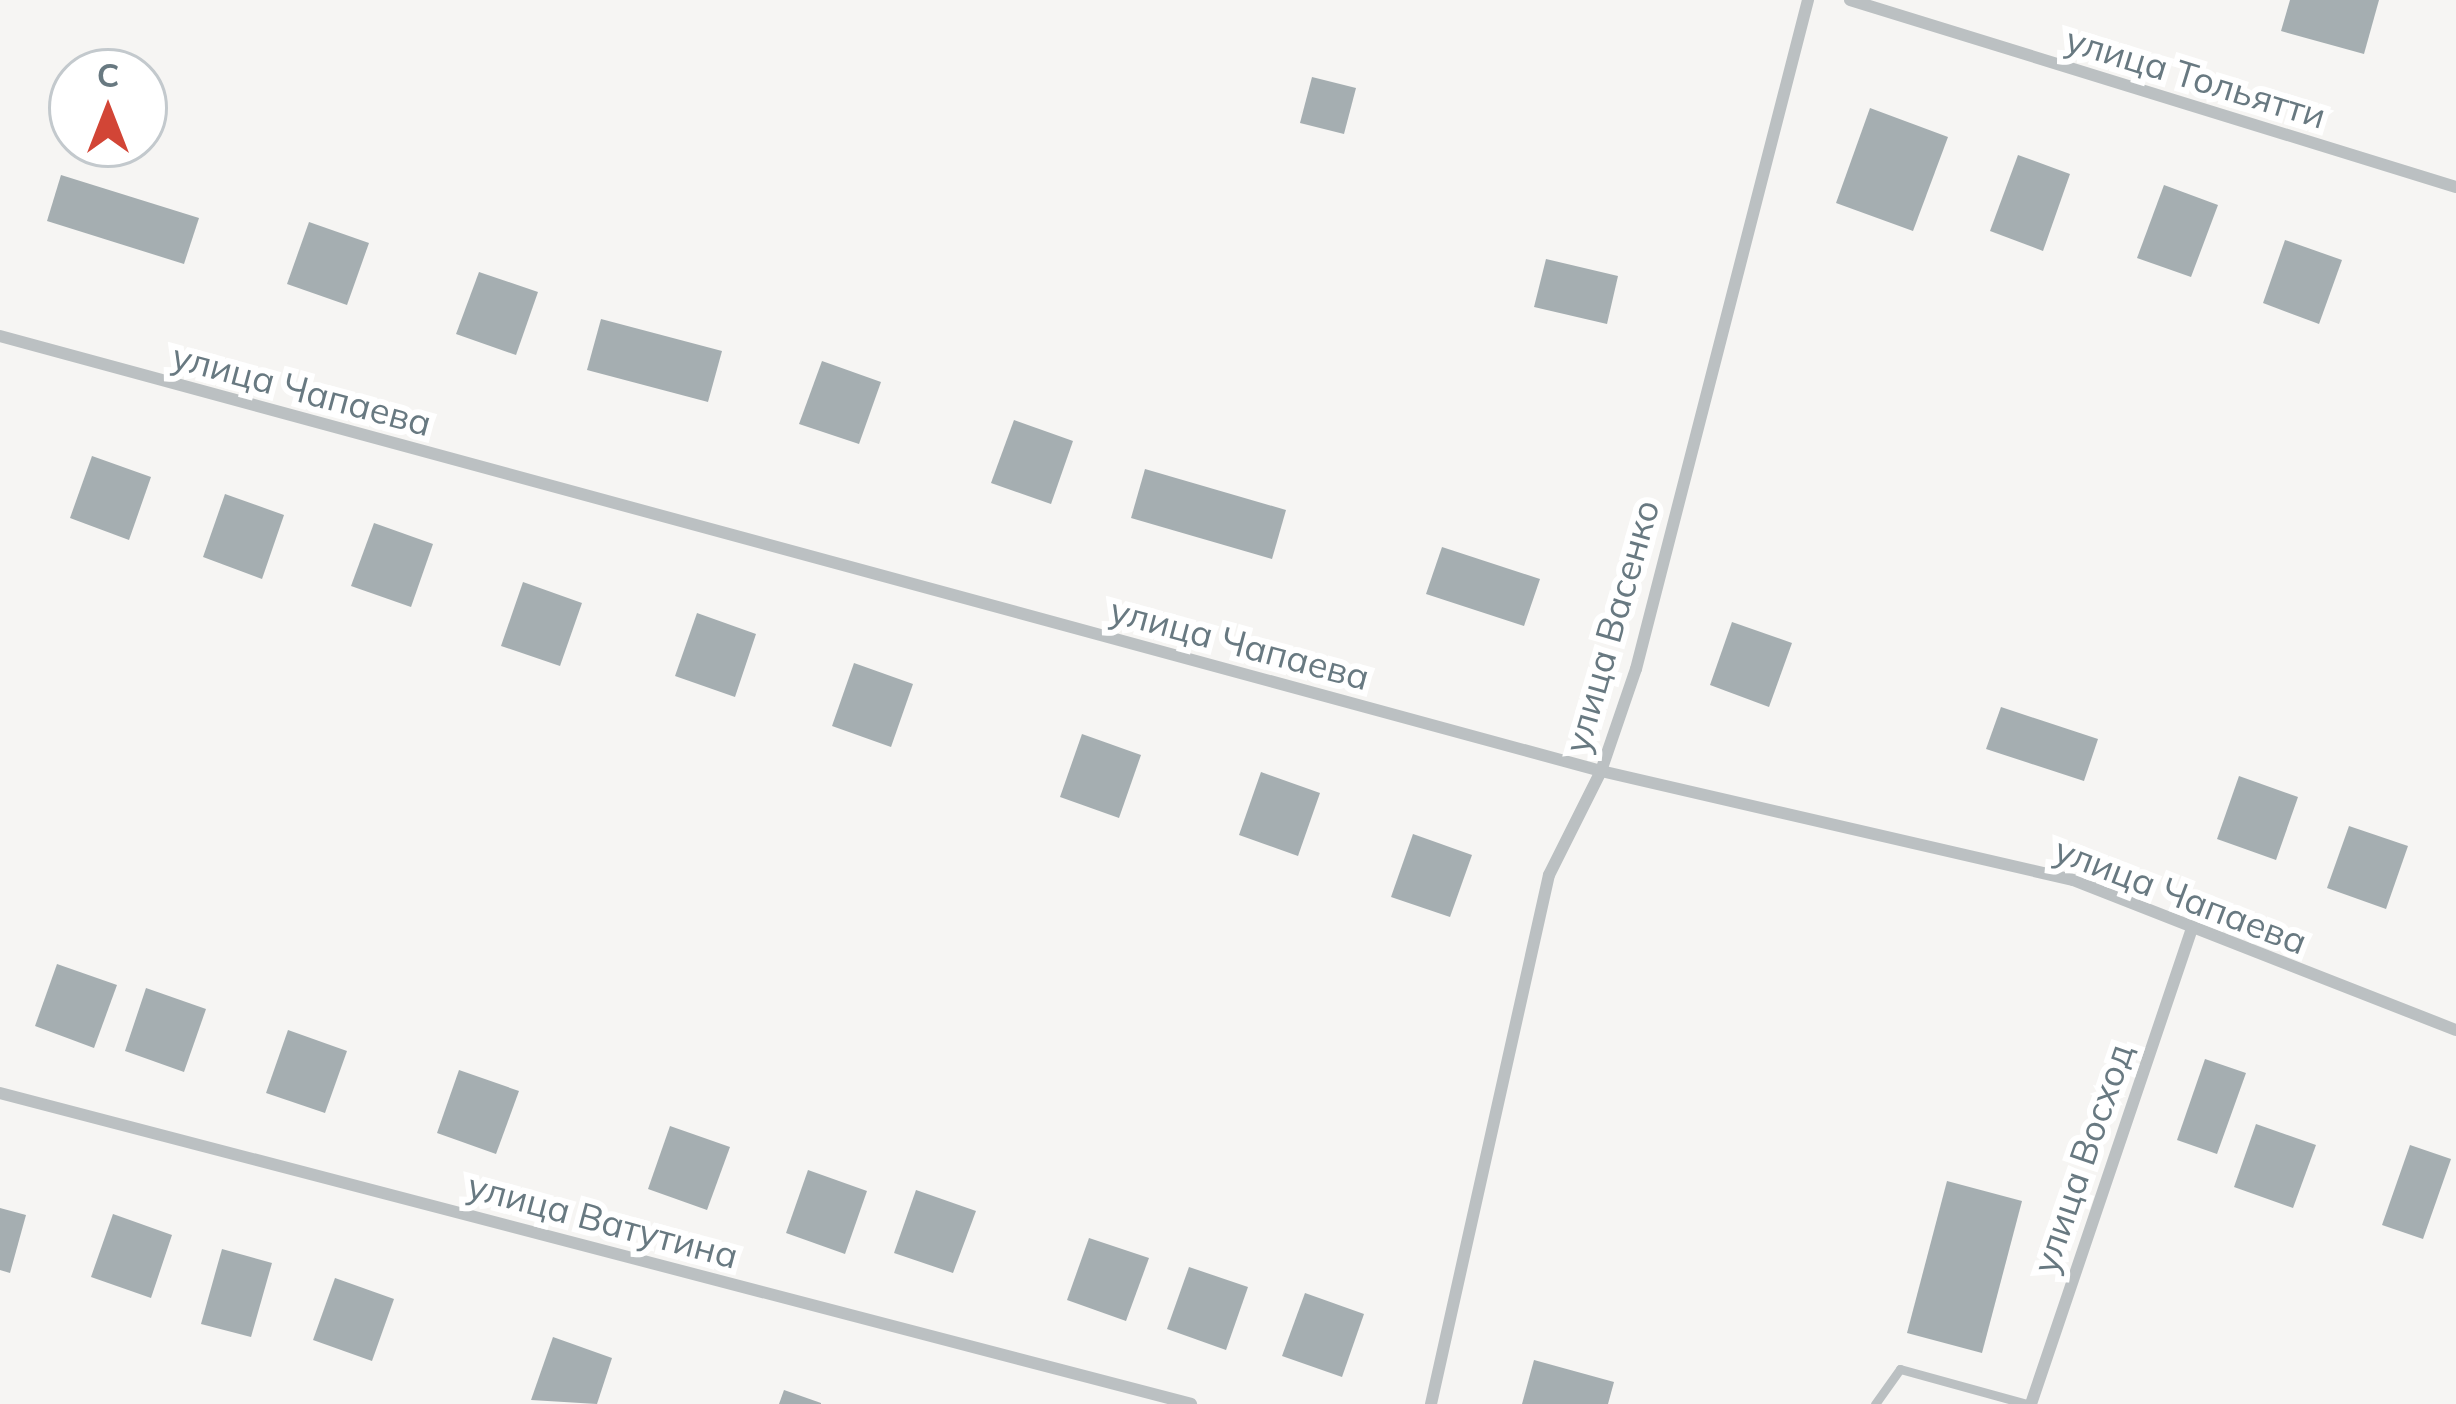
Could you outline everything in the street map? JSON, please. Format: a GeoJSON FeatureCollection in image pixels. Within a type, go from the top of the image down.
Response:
{"type":"FeatureCollection","features":[{"type":"Feature","properties":{"kind":"street","name":"улица Васенко"},"geometry":{"type":"LineString","coordinates":[[1431,1404],[1549,875],[1601,771],[1636,669],[1808,0]]}},
{"type":"Feature","properties":{"kind":"street","name":"улица Тольятти"},"geometry":{"type":"LineString","coordinates":[[1850,0],[2456,187]]}},
{"type":"Feature","properties":{"kind":"street","name":"улица Чапаева"},"geometry":{"type":"LineString","coordinates":[[0,335],[1601,771],[2073,880],[2191,932],[2456,1030]]}},
{"type":"Feature","properties":{"kind":"street","name":"улица Восход"},"geometry":{"type":"LineString","coordinates":[[2029,1404],[2191,932]]}},
{"type":"Feature","properties":{"kind":"street","name":"улица Ватутина"},"geometry":{"type":"LineString","coordinates":[[0,1093],[1191,1404]]}},
{"type":"Feature","properties":{"kind":"lane"},"geometry":{"type":"LineString","coordinates":[[1875,1404],[1900,1369],[2029,1404]]}},
{"type":"Feature","properties":{"kind":"building"},"geometry":{"type":"Polygon","coordinates":[[[2290,0],[2379,0],[2364,54],[2281,31],[2290,0]]]}},
{"type":"Feature","properties":{"kind":"building"},"geometry":{"type":"Polygon","coordinates":[[[1312,77],[1356,88],[1344,134],[1300,123],[1312,77]]]}},
{"type":"Feature","properties":{"kind":"building"},"geometry":{"type":"Polygon","coordinates":[[[1870,108],[1948,137],[1913,231],[1836,203],[1870,108]]]}},
{"type":"Feature","properties":{"kind":"building"},"geometry":{"type":"Polygon","coordinates":[[[2018,155],[2070,174],[2043,251],[1990,231],[2018,155]]]}},
{"type":"Feature","properties":{"kind":"building"},"geometry":{"type":"Polygon","coordinates":[[[61,175],[199,218],[184,264],[47,221],[61,175]]]}},
{"type":"Feature","properties":{"kind":"building"},"geometry":{"type":"Polygon","coordinates":[[[2164,185],[2218,205],[2191,277],[2137,258],[2164,185]]]}},
{"type":"Feature","properties":{"kind":"building"},"geometry":{"type":"Polygon","coordinates":[[[309,222],[369,243],[347,305],[287,284],[309,222]]]}},
{"type":"Feature","properties":{"kind":"building"},"geometry":{"type":"Polygon","coordinates":[[[2285,240],[2342,260],[2319,324],[2263,303],[2285,240]]]}},
{"type":"Feature","properties":{"kind":"building"},"geometry":{"type":"Polygon","coordinates":[[[1546,259],[1618,276],[1607,324],[1534,307],[1546,259]]]}},
{"type":"Feature","properties":{"kind":"building"},"geometry":{"type":"Polygon","coordinates":[[[479,272],[538,292],[516,355],[456,334],[479,272]]]}},
{"type":"Feature","properties":{"kind":"building"},"geometry":{"type":"Polygon","coordinates":[[[601,319],[722,351],[708,402],[587,370],[601,319]]]}},
{"type":"Feature","properties":{"kind":"building"},"geometry":{"type":"Polygon","coordinates":[[[822,361],[881,382],[859,444],[799,424],[822,361]]]}},
{"type":"Feature","properties":{"kind":"building"},"geometry":{"type":"Polygon","coordinates":[[[1014,420],[1073,441],[1051,504],[991,483],[1014,420]]]}},
{"type":"Feature","properties":{"kind":"building"},"geometry":{"type":"Polygon","coordinates":[[[92,456],[151,477],[129,540],[70,518],[92,456]]]}},
{"type":"Feature","properties":{"kind":"building"},"geometry":{"type":"Polygon","coordinates":[[[1145,469],[1286,510],[1272,559],[1131,518],[1145,469]]]}},
{"type":"Feature","properties":{"kind":"building"},"geometry":{"type":"Polygon","coordinates":[[[225,494],[284,515],[262,579],[203,557],[225,494]]]}},
{"type":"Feature","properties":{"kind":"building"},"geometry":{"type":"Polygon","coordinates":[[[374,523],[433,544],[411,607],[351,586],[374,523]]]}},
{"type":"Feature","properties":{"kind":"building"},"geometry":{"type":"Polygon","coordinates":[[[1442,547],[1540,579],[1524,626],[1426,594],[1442,547]]]}},
{"type":"Feature","properties":{"kind":"building"},"geometry":{"type":"Polygon","coordinates":[[[523,582],[582,603],[560,666],[501,646],[523,582]]]}},
{"type":"Feature","properties":{"kind":"building"},"geometry":{"type":"Polygon","coordinates":[[[697,613],[756,634],[735,697],[675,676],[697,613]]]}},
{"type":"Feature","properties":{"kind":"building"},"geometry":{"type":"Polygon","coordinates":[[[1732,622],[1792,643],[1769,707],[1710,685],[1732,622]]]}},
{"type":"Feature","properties":{"kind":"building"},"geometry":{"type":"Polygon","coordinates":[[[854,663],[913,684],[891,747],[832,726],[854,663]]]}},
{"type":"Feature","properties":{"kind":"building"},"geometry":{"type":"Polygon","coordinates":[[[2001,707],[2098,739],[2084,781],[1986,749],[2001,707]]]}},
{"type":"Feature","properties":{"kind":"building"},"geometry":{"type":"Polygon","coordinates":[[[1082,734],[1141,755],[1119,818],[1060,797],[1082,734]]]}},
{"type":"Feature","properties":{"kind":"building"},"geometry":{"type":"Polygon","coordinates":[[[1261,772],[1320,793],[1298,856],[1239,835],[1261,772]]]}},
{"type":"Feature","properties":{"kind":"building"},"geometry":{"type":"Polygon","coordinates":[[[2239,776],[2298,797],[2276,860],[2217,839],[2239,776]]]}},
{"type":"Feature","properties":{"kind":"building"},"geometry":{"type":"Polygon","coordinates":[[[2349,826],[2408,846],[2386,909],[2327,888],[2349,826]]]}},
{"type":"Feature","properties":{"kind":"building"},"geometry":{"type":"Polygon","coordinates":[[[1413,834],[1472,855],[1450,917],[1391,897],[1413,834]]]}},
{"type":"Feature","properties":{"kind":"building"},"geometry":{"type":"Polygon","coordinates":[[[57,964],[117,985],[94,1048],[35,1026],[57,964]]]}},
{"type":"Feature","properties":{"kind":"building"},"geometry":{"type":"Polygon","coordinates":[[[146,988],[206,1009],[184,1072],[125,1051],[146,988]]]}},
{"type":"Feature","properties":{"kind":"building"},"geometry":{"type":"Polygon","coordinates":[[[288,1030],[347,1051],[325,1113],[266,1093],[288,1030]]]}},
{"type":"Feature","properties":{"kind":"building"},"geometry":{"type":"Polygon","coordinates":[[[2205,1059],[2246,1073],[2217,1154],[2177,1140],[2205,1059]]]}},
{"type":"Feature","properties":{"kind":"building"},"geometry":{"type":"Polygon","coordinates":[[[459,1070],[519,1091],[496,1154],[437,1133],[459,1070]]]}},
{"type":"Feature","properties":{"kind":"building"},"geometry":{"type":"Polygon","coordinates":[[[2256,1124],[2316,1145],[2293,1208],[2234,1187],[2256,1124]]]}},
{"type":"Feature","properties":{"kind":"building"},"geometry":{"type":"Polygon","coordinates":[[[670,1126],[730,1147],[707,1210],[648,1189],[670,1126]]]}},
{"type":"Feature","properties":{"kind":"building"},"geometry":{"type":"Polygon","coordinates":[[[2410,1145],[2451,1159],[2423,1239],[2382,1225],[2410,1145]]]}},
{"type":"Feature","properties":{"kind":"building"},"geometry":{"type":"Polygon","coordinates":[[[808,1170],[867,1191],[845,1254],[786,1233],[808,1170]]]}},
{"type":"Feature","properties":{"kind":"building"},"geometry":{"type":"Polygon","coordinates":[[[1947,1181],[2022,1201],[1982,1353],[1907,1333],[1947,1181]]]}},
{"type":"Feature","properties":{"kind":"building"},"geometry":{"type":"Polygon","coordinates":[[[916,1190],[976,1211],[953,1273],[894,1253],[916,1190]]]}},
{"type":"Feature","properties":{"kind":"building"},"geometry":{"type":"Polygon","coordinates":[[[0,1208],[26,1215],[10,1273],[0,1270],[0,1208]]]}},
{"type":"Feature","properties":{"kind":"building"},"geometry":{"type":"Polygon","coordinates":[[[113,1214],[172,1235],[151,1298],[91,1277],[113,1214]]]}},
{"type":"Feature","properties":{"kind":"building"},"geometry":{"type":"Polygon","coordinates":[[[1089,1238],[1149,1258],[1126,1321],[1067,1300],[1089,1238]]]}},
{"type":"Feature","properties":{"kind":"building"},"geometry":{"type":"Polygon","coordinates":[[[222,1249],[272,1263],[251,1337],[201,1324],[222,1249]]]}},
{"type":"Feature","properties":{"kind":"building"},"geometry":{"type":"Polygon","coordinates":[[[1189,1267],[1248,1287],[1226,1350],[1167,1329],[1189,1267]]]}},
{"type":"Feature","properties":{"kind":"building"},"geometry":{"type":"Polygon","coordinates":[[[335,1278],[394,1299],[372,1361],[313,1340],[335,1278]]]}},
{"type":"Feature","properties":{"kind":"building"},"geometry":{"type":"Polygon","coordinates":[[[1305,1293],[1364,1314],[1342,1377],[1282,1356],[1305,1293]]]}},
{"type":"Feature","properties":{"kind":"building"},"geometry":{"type":"Polygon","coordinates":[[[553,1337],[612,1358],[597,1404],[531,1400],[553,1337]]]}},
{"type":"Feature","properties":{"kind":"building"},"geometry":{"type":"Polygon","coordinates":[[[1534,1360],[1614,1382],[1608,1404],[1522,1404],[1534,1360]]]}},
{"type":"Feature","properties":{"kind":"building"},"geometry":{"type":"Polygon","coordinates":[[[784,1390],[821,1403],[821,1404],[779,1404],[784,1390]]]}}]}
